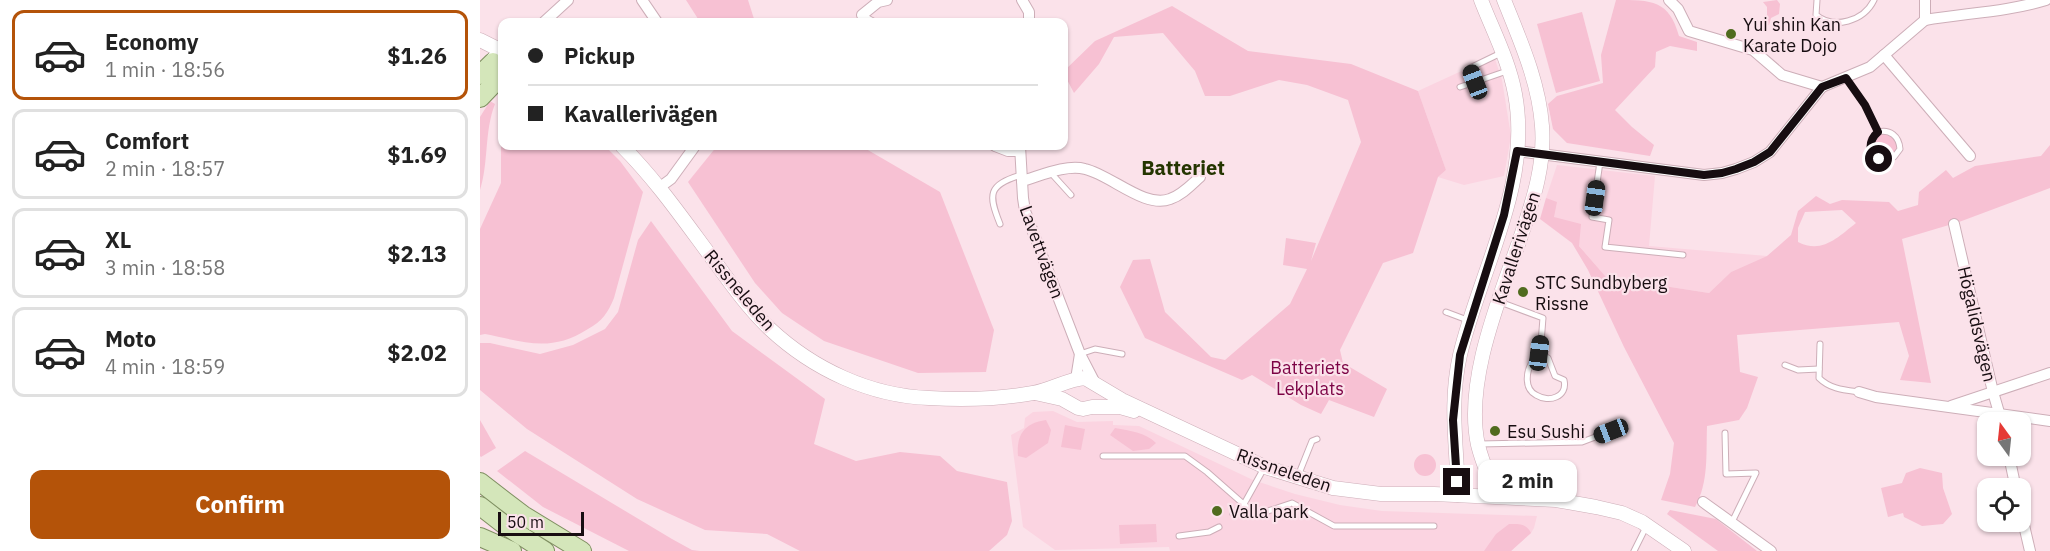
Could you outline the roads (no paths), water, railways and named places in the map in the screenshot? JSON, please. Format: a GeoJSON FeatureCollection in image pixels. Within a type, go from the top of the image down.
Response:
{"type":"FeatureCollection","features":[{"type":"Feature","properties":{"kind":"main road"},"geometry":{"type":"LineString","coordinates":[[480,98],[497,64]]}},
{"type":"Feature","properties":{"kind":"main road"},"geometry":{"type":"LineString","coordinates":[[480,482],[523,515],[582,551]]}},
{"type":"Feature","properties":{"kind":"main road"},"geometry":{"type":"LineString","coordinates":[[480,506],[545,551]]}},
{"type":"Feature","properties":{"kind":"main road"},"geometry":{"type":"LineString","coordinates":[[480,537],[512,551]]}},
{"type":"Feature","properties":{"kind":"street"},"geometry":{"type":"LineString","coordinates":[[548,18],[568,0]]}},
{"type":"Feature","properties":{"kind":"street"},"geometry":{"type":"LineString","coordinates":[[642,0],[654,18]]}},
{"type":"Feature","properties":{"kind":"street"},"geometry":{"type":"LineString","coordinates":[[862,15],[878,2],[887,0]]}},
{"type":"Feature","properties":{"kind":"street"},"geometry":{"type":"LineString","coordinates":[[1022,0],[1029,12],[1029,18]]}},
{"type":"Feature","properties":{"kind":"street","name":"Kavallerivägen"},"geometry":{"type":"LineString","coordinates":[[1458,495],[1453,420],[1460,355],[1504,215],[1517,151],[1517,111],[1509,70],[1481,0]]}},
{"type":"Feature","properties":{"kind":"street","name":"Kavallerivägen"},"geometry":{"type":"LineString","coordinates":[[1496,496],[1478,444],[1474,411],[1476,383],[1499,302],[1535,194],[1542,153],[1539,100],[1527,57],[1504,0]]}},
{"type":"Feature","properties":{"kind":"street"},"geometry":{"type":"LineString","coordinates":[[1669,0],[1678,9],[1689,31],[1754,50],[1782,75],[1822,87]]}},
{"type":"Feature","properties":{"kind":"street"},"geometry":{"type":"LineString","coordinates":[[1925,0],[1925,20]]}},
{"type":"Feature","properties":{"kind":"street"},"geometry":{"type":"LineString","coordinates":[[1517,151],[1704,175],[1722,173],[1754,162],[1770,152],[1822,87],[1870,67],[1925,20],[1980,11],[1999,11],[2046,0]]}},
{"type":"Feature","properties":{"kind":"street"},"geometry":{"type":"LineString","coordinates":[[480,40],[497,64]]}},
{"type":"Feature","properties":{"kind":"street"},"geometry":{"type":"LineString","coordinates":[[1884,55],[1970,156]]}},
{"type":"Feature","properties":{"kind":"street","name":"Rissneleden"},"geometry":{"type":"LineString","coordinates":[[626,150],[660,187],[743,299],[763,321],[798,352],[829,372],[864,386],[928,398],[981,398],[1033,393],[1085,378],[1197,436],[1265,467],[1333,488],[1382,494],[1496,496],[1556,500],[1596,507],[1622,513],[1647,526],[1684,551]]}},
{"type":"Feature","properties":{"kind":"street"},"geometry":{"type":"LineString","coordinates":[[660,187],[671,179],[693,150]]}},
{"type":"Feature","properties":{"kind":"street","name":"Lavettvägen"},"geometry":{"type":"LineString","coordinates":[[1020,150],[1025,211],[1080,354],[1096,385]]}},
{"type":"Feature","properties":{"kind":"street"},"geometry":{"type":"LineString","coordinates":[[1021,178],[1083,168],[1106,176],[1155,202],[1170,199],[1200,177]]}},
{"type":"Feature","properties":{"kind":"street","name":"Högalidsvägen"},"geometry":{"type":"LineString","coordinates":[[1954,224],[2000,412]]}},
{"type":"Feature","properties":{"kind":"street","name":"Lavettvägen"},"geometry":{"type":"LineString","coordinates":[[1074,380],[1080,354]]}},
{"type":"Feature","properties":{"kind":"street"},"geometry":{"type":"LineString","coordinates":[[1948,406],[2050,373]]}},
{"type":"Feature","properties":{"kind":"street"},"geometry":{"type":"LineString","coordinates":[[1073,405],[1068,398],[1068,392],[1074,380]]}},
{"type":"Feature","properties":{"kind":"street"},"geometry":{"type":"LineString","coordinates":[[1092,407],[1099,396],[1096,385]]}},
{"type":"Feature","properties":{"kind":"street"},"geometry":{"type":"LineString","coordinates":[[1859,392],[1876,397],[1948,406],[1977,413]]}},
{"type":"Feature","properties":{"kind":"street","name":"Rissneleden"},"geometry":{"type":"LineString","coordinates":[[1033,393],[1062,399],[1083,409],[1092,407],[1129,409],[1197,436]]}},
{"type":"Feature","properties":{"kind":"street"},"geometry":{"type":"LineString","coordinates":[[2031,420],[2050,421]]}},
{"type":"Feature","properties":{"kind":"street"},"geometry":{"type":"LineString","coordinates":[[1703,502],[1771,551]]}},
{"type":"Feature","properties":{"kind":"street"},"geometry":{"type":"LineString","coordinates":[[2026,532],[2030,551]]}},
{"type":"Feature","properties":{"kind":"lane"},"geometry":{"type":"LineString","coordinates":[[1817,0],[1816,15],[1821,20],[1842,23],[1853,19],[1871,7],[1874,0]]}},
{"type":"Feature","properties":{"kind":"lane"},"geometry":{"type":"LineString","coordinates":[[862,15],[868,18]]}},
{"type":"Feature","properties":{"kind":"lane"},"geometry":{"type":"LineString","coordinates":[[1475,82],[1470,68],[1503,52]]}},
{"type":"Feature","properties":{"kind":"lane"},"geometry":{"type":"LineString","coordinates":[[1460,87],[1509,70]]}},
{"type":"Feature","properties":{"kind":"lane"},"geometry":{"type":"LineString","coordinates":[[1846,78],[1865,105],[1878,132]]}},
{"type":"Feature","properties":{"kind":"lane"},"geometry":{"type":"LineString","coordinates":[[1888,131],[1893,133],[1898,140],[1900,149],[1894,157],[1884,160],[1872,155],[1871,140],[1878,132],[1888,131]]}},
{"type":"Feature","properties":{"kind":"lane"},"geometry":{"type":"LineString","coordinates":[[1600,161],[1592,217],[1609,220],[1605,247],[1683,255]]}},
{"type":"Feature","properties":{"kind":"lane"},"geometry":{"type":"LineString","coordinates":[[1051,173],[1071,195]]}},
{"type":"Feature","properties":{"kind":"lane"},"geometry":{"type":"LineString","coordinates":[[1000,224],[993,205],[993,192],[1001,182],[1021,178]]}},
{"type":"Feature","properties":{"kind":"lane"},"geometry":{"type":"LineString","coordinates":[[1499,302],[1543,318],[1539,353],[1532,361],[1527,376],[1529,389],[1544,398],[1559,396],[1564,393],[1566,387],[1564,380],[1556,376],[1548,358],[1539,353]]}},
{"type":"Feature","properties":{"kind":"lane"},"geometry":{"type":"LineString","coordinates":[[1446,312],[1470,321]]}},
{"type":"Feature","properties":{"kind":"lane"},"geometry":{"type":"LineString","coordinates":[[1820,344],[1819,378],[1825,384],[1838,389],[1859,392]]}},
{"type":"Feature","properties":{"kind":"lane"},"geometry":{"type":"LineString","coordinates":[[1080,354],[1095,349],[1122,354]]}},
{"type":"Feature","properties":{"kind":"lane"},"geometry":{"type":"LineString","coordinates":[[1785,365],[1798,370],[1819,369]]}},
{"type":"Feature","properties":{"kind":"lane"},"geometry":{"type":"LineString","coordinates":[[1478,444],[1582,442],[1611,431]]}},
{"type":"Feature","properties":{"kind":"lane"},"geometry":{"type":"LineString","coordinates":[[1725,433],[1726,474],[1756,473],[1732,522]]}},
{"type":"Feature","properties":{"kind":"lane"},"geometry":{"type":"LineString","coordinates":[[1298,477],[1312,441],[1317,439]]}},
{"type":"Feature","properties":{"kind":"lane"},"geometry":{"type":"LineString","coordinates":[[1103,456],[1185,456],[1256,515],[1292,503],[1334,526],[1434,526]]}},
{"type":"Feature","properties":{"kind":"lane"},"geometry":{"type":"LineString","coordinates":[[1233,514],[1244,504],[1265,467]]}},
{"type":"Feature","properties":{"kind":"lane"},"geometry":{"type":"LineString","coordinates":[[1634,551],[1647,526]]}},
{"type":"Feature","properties":{"kind":"lane"},"geometry":{"type":"LineString","coordinates":[[1179,536],[1209,532],[1219,527]]}},
{"type":"Feature","properties":{"kind":"place","name":"Yui shin Kan Karate Dojo"},"geometry":{"type":"Point","coordinates":[1731,34]}},
{"type":"Feature","properties":{"kind":"place","name":"STC Sundbyberg Rissne"},"geometry":{"type":"Point","coordinates":[1523,292]}},
{"type":"Feature","properties":{"kind":"place","name":"Esu Sushi"},"geometry":{"type":"Point","coordinates":[1495,431]}},
{"type":"Feature","properties":{"kind":"place","name":"Valla park"},"geometry":{"type":"Point","coordinates":[1217,511]}},
{"type":"Feature","properties":{"kind":"district","name":"Batteriet"},"geometry":{"type":"Point","coordinates":[1183,167]}},
{"type":"Feature","properties":{"kind":"park label","name":"Batteriets Lekplats"},"geometry":{"type":"Point","coordinates":[1310,377]}}]}
